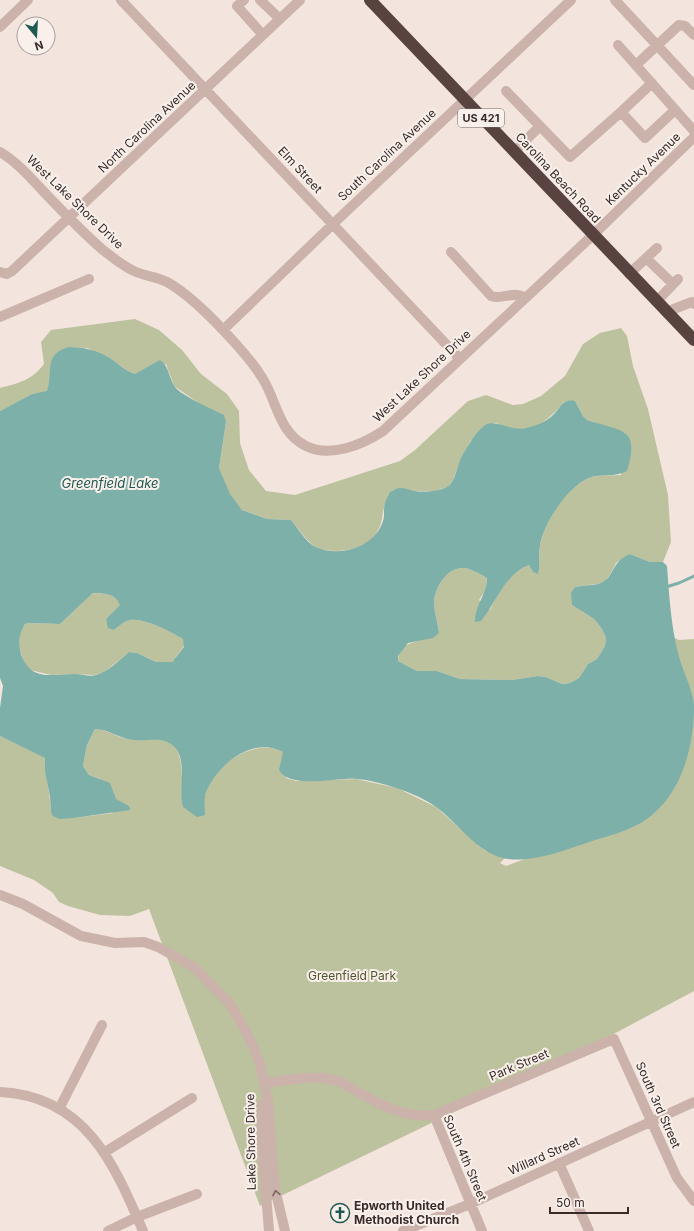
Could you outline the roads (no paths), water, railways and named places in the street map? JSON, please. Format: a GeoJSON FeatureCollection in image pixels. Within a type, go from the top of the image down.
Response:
{"type":"FeatureCollection","features":[{"type":"Feature","properties":{"kind":"highway","name":"Carolina Beach Road"},"geometry":{"type":"LineString","coordinates":[[370,0],[693,340]]}},
{"type":"Feature","properties":{"kind":"street"},"geometry":{"type":"LineString","coordinates":[[0,27],[28,0]]}},
{"type":"Feature","properties":{"kind":"street","name":"Elm Street"},"geometry":{"type":"LineString","coordinates":[[121,0],[460,359]]}},
{"type":"Feature","properties":{"kind":"street"},"geometry":{"type":"LineString","coordinates":[[260,0],[280,19]]}},
{"type":"Feature","properties":{"kind":"street","name":"North Carolina Avenue"},"geometry":{"type":"LineString","coordinates":[[0,272],[7,274],[12,271],[300,0]]}},
{"type":"Feature","properties":{"kind":"street","name":"South Carolina Avenue"},"geometry":{"type":"LineString","coordinates":[[223,330],[333,224],[571,0]]}},
{"type":"Feature","properties":{"kind":"street"},"geometry":{"type":"LineString","coordinates":[[615,0],[694,85]]}},
{"type":"Feature","properties":{"kind":"street"},"geometry":{"type":"LineString","coordinates":[[238,2],[263,35]]}},
{"type":"Feature","properties":{"kind":"street"},"geometry":{"type":"LineString","coordinates":[[636,65],[679,25],[685,26],[694,35]]}},
{"type":"Feature","properties":{"kind":"street"},"geometry":{"type":"LineString","coordinates":[[618,45],[694,131]]}},
{"type":"Feature","properties":{"kind":"street"},"geometry":{"type":"LineString","coordinates":[[506,91],[570,157],[652,83]]}},
{"type":"Feature","properties":{"kind":"street"},"geometry":{"type":"LineString","coordinates":[[621,112],[645,138],[675,110]]}},
{"type":"Feature","properties":{"kind":"street"},"geometry":{"type":"LineString","coordinates":[[514,152],[540,126]]}},
{"type":"Feature","properties":{"kind":"street","name":"Kentucky Avenue"},"geometry":{"type":"LineString","coordinates":[[593,235],[694,137]]}},
{"type":"Feature","properties":{"kind":"street","name":"West Lake Shore Drive"},"geometry":{"type":"LineString","coordinates":[[0,152],[24,171],[69,218],[116,260],[137,272],[157,278],[174,287],[223,330],[244,353],[260,374],[268,388],[283,424],[290,433],[306,446],[324,450],[354,445],[374,437],[395,420],[524,297],[593,235]]}},
{"type":"Feature","properties":{"kind":"street"},"geometry":{"type":"LineString","coordinates":[[629,274],[657,248]]}},
{"type":"Feature","properties":{"kind":"street"},"geometry":{"type":"LineString","coordinates":[[451,252],[491,296],[497,298],[516,294],[524,297]]}},
{"type":"Feature","properties":{"kind":"street"},"geometry":{"type":"LineString","coordinates":[[646,258],[676,282],[656,302]]}},
{"type":"Feature","properties":{"kind":"street"},"geometry":{"type":"LineString","coordinates":[[0,317],[89,279]]}},
{"type":"Feature","properties":{"kind":"street"},"geometry":{"type":"LineString","coordinates":[[666,312],[692,302],[694,304]]}},
{"type":"Feature","properties":{"kind":"street"},"geometry":{"type":"LineString","coordinates":[[0,895],[23,904],[81,936],[115,943],[144,942],[179,958],[195,968],[230,1004],[241,1021],[260,1064],[264,1083]]}},
{"type":"Feature","properties":{"kind":"street"},"geometry":{"type":"LineString","coordinates":[[59,1109],[102,1025]]}},
{"type":"Feature","properties":{"kind":"street","name":"Park Street"},"geometry":{"type":"LineString","coordinates":[[434,1115],[614,1039]]}},
{"type":"Feature","properties":{"kind":"street","name":"South 3rd Street"},"geometry":{"type":"LineString","coordinates":[[614,1039],[677,1178],[694,1201]]}},
{"type":"Feature","properties":{"kind":"street","name":"South 4th Street"},"geometry":{"type":"LineString","coordinates":[[264,1083],[325,1078],[347,1085],[389,1108],[413,1116],[434,1115],[482,1231]]}},
{"type":"Feature","properties":{"kind":"street","name":"Lake Shore Drive"},"geometry":{"type":"LineString","coordinates":[[264,1083],[262,1145],[269,1231]]}},
{"type":"Feature","properties":{"kind":"street","name":"Lake Shore Drive"},"geometry":{"type":"LineString","coordinates":[[264,1083],[268,1101],[276,1189],[285,1231]]}},
{"type":"Feature","properties":{"kind":"street"},"geometry":{"type":"LineString","coordinates":[[0,1092],[34,1098],[59,1109],[93,1136],[116,1170],[143,1231]]}},
{"type":"Feature","properties":{"kind":"street"},"geometry":{"type":"LineString","coordinates":[[105,1152],[192,1098]]}},
{"type":"Feature","properties":{"kind":"street","name":"Willard Street"},"geometry":{"type":"LineString","coordinates":[[403,1231],[470,1204],[651,1123],[694,1102]]}},
{"type":"Feature","properties":{"kind":"street"},"geometry":{"type":"LineString","coordinates":[[559,1163],[589,1231]]}},
{"type":"Feature","properties":{"kind":"street"},"geometry":{"type":"LineString","coordinates":[[108,1231],[137,1217],[197,1194]]}},
{"type":"Feature","properties":{"kind":"water","name":"Greenfield Lake"},"geometry":{"type":"Polygon","coordinates":[[[69,347],[84,348],[94,351],[108,357],[131,373],[135,374],[160,360],[166,366],[175,387],[179,391],[224,415],[226,422],[219,468],[230,494],[242,510],[267,519],[291,520],[302,535],[312,545],[325,550],[335,551],[356,548],[373,538],[383,521],[384,505],[390,492],[398,488],[402,488],[422,492],[443,489],[450,485],[468,445],[477,433],[488,424],[493,423],[517,429],[524,429],[547,420],[564,403],[571,400],[575,401],[583,416],[587,420],[619,430],[625,434],[630,439],[631,446],[627,471],[618,474],[589,478],[572,489],[557,507],[542,537],[539,549],[538,574],[533,572],[529,565],[520,569],[507,582],[487,614],[481,621],[475,622],[477,610],[485,590],[487,578],[474,571],[464,568],[456,569],[451,572],[439,585],[434,602],[439,633],[433,638],[408,643],[398,656],[398,661],[417,671],[437,671],[460,679],[512,680],[538,676],[546,677],[562,684],[570,683],[579,678],[588,664],[597,659],[605,646],[606,638],[602,629],[594,619],[572,605],[571,593],[575,587],[603,582],[610,576],[619,561],[630,554],[650,562],[663,562],[667,566],[676,643],[694,705],[691,739],[682,773],[665,802],[653,814],[639,824],[628,829],[560,852],[535,858],[510,859],[499,857],[481,848],[436,807],[406,792],[372,781],[348,779],[315,781],[293,780],[285,776],[279,770],[283,752],[272,748],[261,747],[249,750],[239,755],[220,770],[206,793],[205,815],[197,817],[183,807],[182,768],[177,750],[171,744],[161,740],[128,739],[100,729],[95,729],[87,745],[83,766],[89,775],[110,783],[116,799],[129,806],[130,810],[74,818],[59,819],[53,816],[51,812],[45,771],[45,758],[0,736],[0,708],[3,686],[0,678],[0,411],[32,394],[47,391],[49,384],[50,364],[55,354],[69,347]],[[93,593],[60,624],[25,624],[20,635],[20,646],[21,654],[25,663],[30,669],[36,673],[50,675],[75,674],[93,676],[109,669],[129,652],[137,653],[156,662],[172,662],[184,647],[183,639],[156,625],[140,620],[127,621],[114,630],[108,628],[106,619],[120,605],[113,596],[93,593]]]}},
{"type":"Feature","properties":{"kind":"waterway"},"geometry":{"type":"LineString","coordinates":[[666,587],[694,576]]}},
{"type":"Feature","properties":{"kind":"place","name":"Epworth United Methodist Church"},"geometry":{"type":"Point","coordinates":[340,1213]}},
{"type":"Feature","properties":{"kind":"park label","name":"Greenfield Park"},"geometry":{"type":"Point","coordinates":[352,976]}}]}
